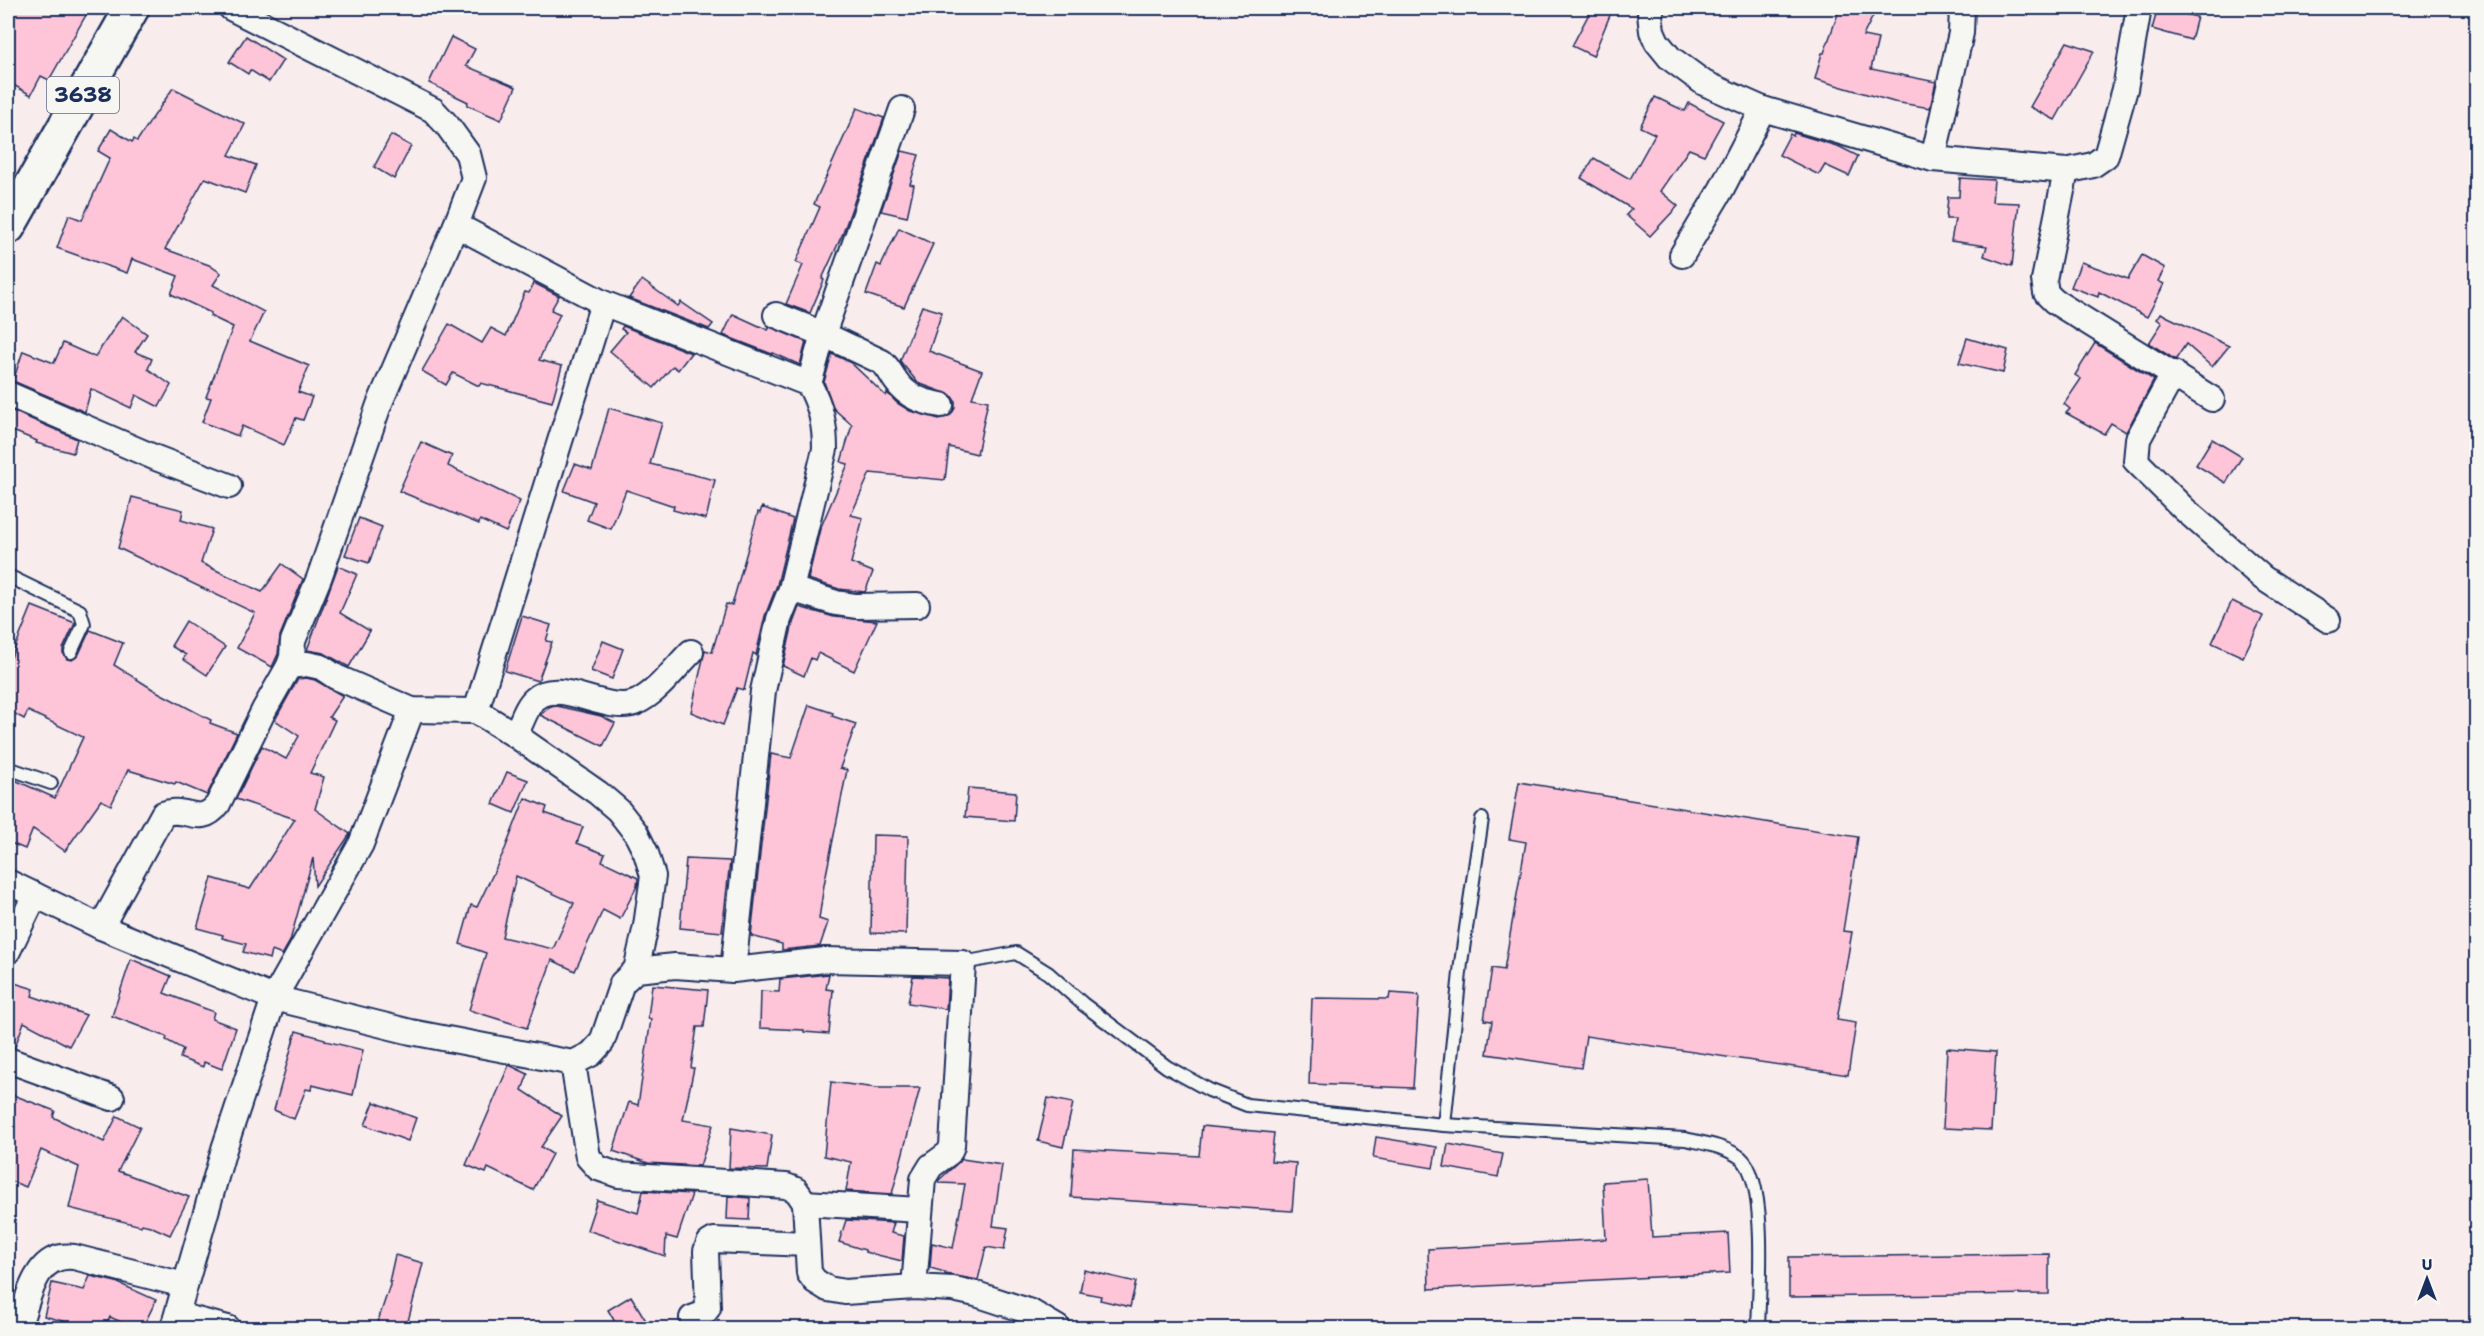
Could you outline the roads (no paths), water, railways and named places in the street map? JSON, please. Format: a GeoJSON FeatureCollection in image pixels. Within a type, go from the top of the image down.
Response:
{"type":"FeatureCollection","features":[{"type":"Feature","properties":{"kind":"main road","name":"3638"},"geometry":{"type":"LineString","coordinates":[[8,227],[21,180],[132,8]]}},
{"type":"Feature","properties":{"kind":"street"},"geometry":{"type":"LineString","coordinates":[[101,927],[163,814],[177,812],[203,816],[213,812],[264,710],[289,666],[293,641],[319,578],[379,405],[456,225],[474,177],[468,154],[433,110],[231,8]]}},
{"type":"Feature","properties":{"kind":"street"},"geometry":{"type":"LineString","coordinates":[[1652,8],[1650,14],[1652,31],[1657,42],[1670,58],[1704,83],[1763,109],[1933,159],[2066,171],[2093,165],[2106,156],[2125,89],[2139,8]]}},
{"type":"Feature","properties":{"kind":"street"},"geometry":{"type":"LineString","coordinates":[[1933,159],[1961,33],[1962,8]]}},
{"type":"Feature","properties":{"kind":"street"},"geometry":{"type":"LineString","coordinates":[[809,384],[823,334],[902,109]]}},
{"type":"Feature","properties":{"kind":"street"},"geometry":{"type":"LineString","coordinates":[[1682,255],[1722,190],[1763,109]]}},
{"type":"Feature","properties":{"kind":"street"},"geometry":{"type":"LineString","coordinates":[[2066,171],[2044,280],[2046,293],[2054,301],[2174,373],[2212,399]]}},
{"type":"Feature","properties":{"kind":"street"},"geometry":{"type":"LineString","coordinates":[[456,225],[603,303],[809,384],[819,402],[823,418],[825,450],[791,589],[779,619],[763,692],[733,970]]}},
{"type":"Feature","properties":{"kind":"street"},"geometry":{"type":"LineString","coordinates":[[476,711],[603,303]]}},
{"type":"Feature","properties":{"kind":"street"},"geometry":{"type":"LineString","coordinates":[[776,315],[882,362],[890,369],[903,390],[924,403],[941,405]]}},
{"type":"Feature","properties":{"kind":"street"},"geometry":{"type":"LineString","coordinates":[[2174,373],[2138,439],[2136,461],[2184,509],[2263,578],[2328,620]]}},
{"type":"Feature","properties":{"kind":"street"},"geometry":{"type":"LineString","coordinates":[[8,394],[156,458],[229,486]]}},
{"type":"Feature","properties":{"kind":"street"},"geometry":{"type":"LineString","coordinates":[[791,589],[836,603],[856,606],[917,605]]}},
{"type":"Feature","properties":{"kind":"street"},"geometry":{"type":"LineString","coordinates":[[515,735],[534,699],[542,695],[564,692],[605,703],[624,705],[636,703],[651,693],[691,652]]}},
{"type":"Feature","properties":{"kind":"street"},"geometry":{"type":"LineString","coordinates":[[289,666],[307,664],[321,667],[336,677],[412,710],[476,711],[515,735],[598,793],[618,810],[636,833],[646,853],[652,876],[646,926],[636,970]]}},
{"type":"Feature","properties":{"kind":"street"},"geometry":{"type":"LineString","coordinates":[[228,1329],[175,1322],[224,1149],[274,998],[361,844],[412,710]]}},
{"type":"Feature","properties":{"kind":"street"},"geometry":{"type":"LineString","coordinates":[[8,882],[101,927],[274,998],[411,1032],[573,1064],[591,1054],[602,1042],[622,982],[636,970],[675,966],[733,970],[825,960],[963,963],[952,1146],[949,1153],[931,1166],[923,1179],[914,1287]]}},
{"type":"Feature","properties":{"kind":"street"},"geometry":{"type":"LineString","coordinates":[[8,951],[35,895]]}},
{"type":"Feature","properties":{"kind":"street"},"geometry":{"type":"LineString","coordinates":[[8,1060],[112,1098]]}},
{"type":"Feature","properties":{"kind":"street"},"geometry":{"type":"LineString","coordinates":[[573,1064],[588,1157],[598,1168],[618,1175],[786,1186],[796,1190],[805,1203],[809,1273],[815,1281],[828,1289],[845,1292],[914,1287],[953,1289],[1031,1312],[1058,1329]]}},
{"type":"Feature","properties":{"kind":"street"},"geometry":{"type":"LineString","coordinates":[[805,1203],[919,1210]]}},
{"type":"Feature","properties":{"kind":"street"},"geometry":{"type":"LineString","coordinates":[[692,1318],[703,1314],[708,1308],[706,1251],[709,1243],[714,1240],[806,1244]]}},
{"type":"Feature","properties":{"kind":"street"},"geometry":{"type":"LineString","coordinates":[[18,1329],[39,1271],[54,1258],[74,1257],[184,1286]]}},
{"type":"Feature","properties":{"kind":"lane"},"geometry":{"type":"LineString","coordinates":[[8,576],[80,611],[84,624],[71,652]]}},
{"type":"Feature","properties":{"kind":"lane"},"geometry":{"type":"LineString","coordinates":[[8,768],[51,783]]}},
{"type":"Feature","properties":{"kind":"lane"},"geometry":{"type":"LineString","coordinates":[[1444,1125],[1461,963],[1482,819]]}},
{"type":"Feature","properties":{"kind":"lane"},"geometry":{"type":"LineString","coordinates":[[963,963],[1016,952],[1048,973],[1083,1004],[1167,1067],[1209,1090],[1247,1105],[1444,1125],[1685,1139],[1718,1147],[1742,1159],[1753,1177],[1759,1209],[1758,1329]]}}]}
